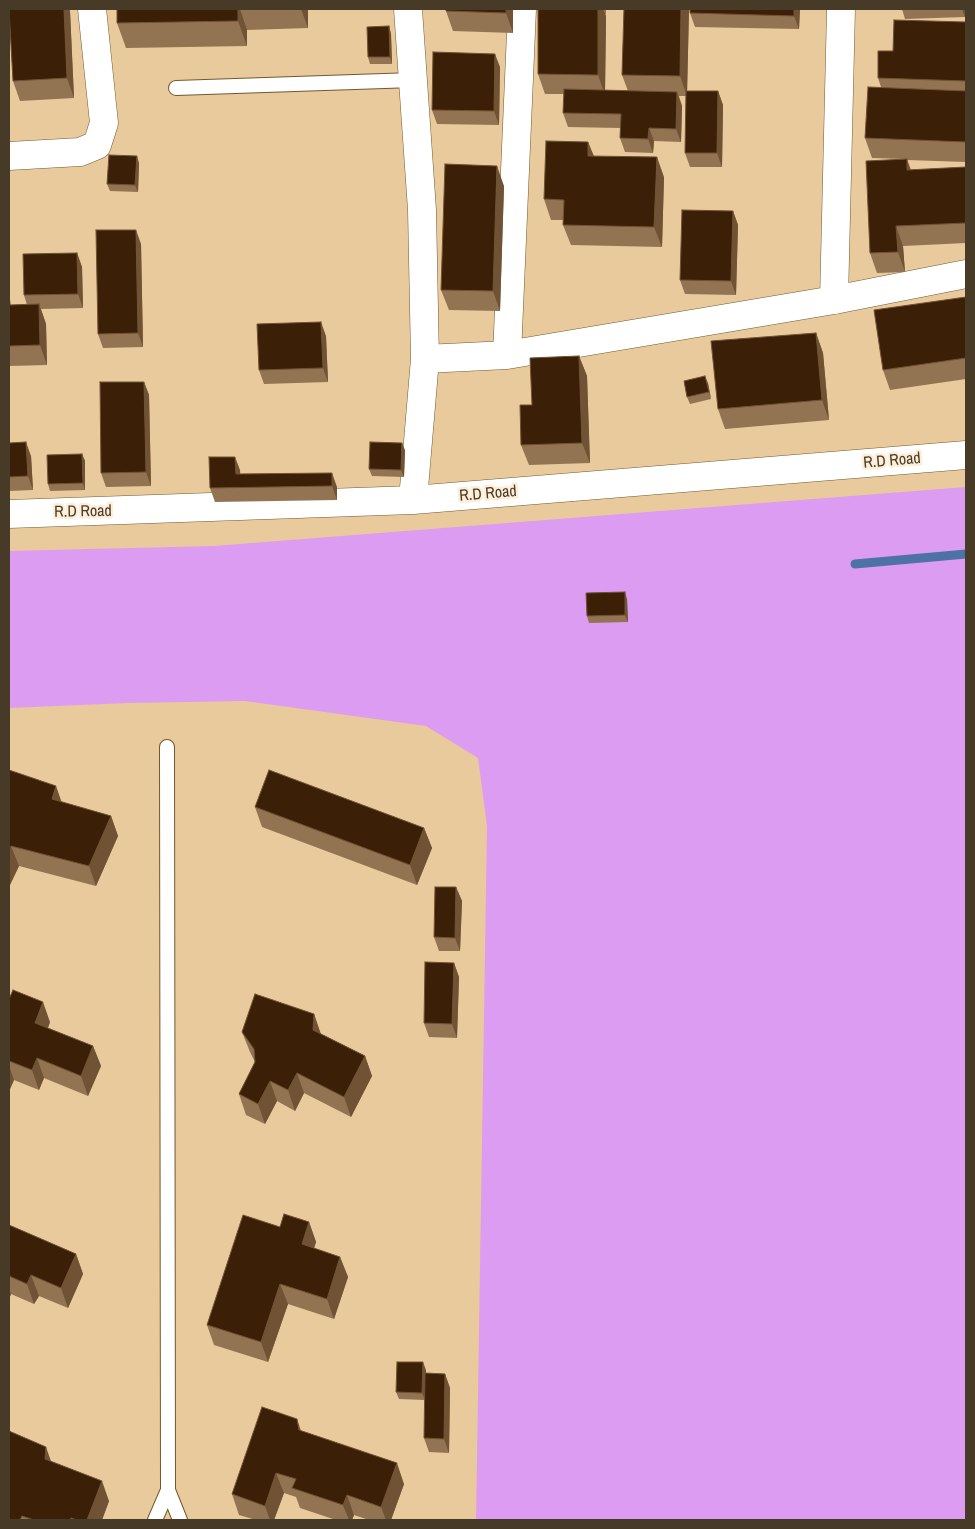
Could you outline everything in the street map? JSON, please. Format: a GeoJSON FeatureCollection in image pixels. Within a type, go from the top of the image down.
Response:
{"type":"FeatureCollection","features":[{"type":"Feature","properties":{"kind":"street"},"geometry":{"type":"LineString","coordinates":[[9,156],[80,152],[97,144],[104,123],[92,9]]}},
{"type":"Feature","properties":{"kind":"street"},"geometry":{"type":"LineString","coordinates":[[408,9],[422,210],[425,359],[413,500]]}},
{"type":"Feature","properties":{"kind":"street"},"geometry":{"type":"LineString","coordinates":[[507,355],[522,9]]}},
{"type":"Feature","properties":{"kind":"street"},"geometry":{"type":"LineString","coordinates":[[834,300],[841,9]]}},
{"type":"Feature","properties":{"kind":"street"},"geometry":{"type":"LineString","coordinates":[[425,359],[507,355],[834,300],[966,274]]}},
{"type":"Feature","properties":{"kind":"street","name":"R.D Road"},"geometry":{"type":"LineString","coordinates":[[9,514],[413,500],[966,456]]}},
{"type":"Feature","properties":{"kind":"lane"},"geometry":{"type":"LineString","coordinates":[[176,88],[414,80]]}},
{"type":"Feature","properties":{"kind":"lane"},"geometry":{"type":"LineString","coordinates":[[167,747],[168,1490],[180,1520]]}},
{"type":"Feature","properties":{"kind":"lane"},"geometry":{"type":"LineString","coordinates":[[154,1520],[168,1490]]}},
{"type":"Feature","properties":{"kind":"shaded area"},"geometry":{"type":"Polygon","coordinates":[[[966,487],[966,1520],[476,1520],[487,826],[478,758],[426,726],[245,701],[9,708],[9,551],[214,546],[966,487]]]}},
{"type":"Feature","properties":{"kind":"building"},"geometry":{"type":"Polygon","coordinates":[[[9,9],[64,9],[67,78],[13,81],[9,9]]]}},
{"type":"Feature","properties":{"kind":"building"},"geometry":{"type":"Polygon","coordinates":[[[117,9],[238,9],[238,21],[117,23],[117,9]]]}},
{"type":"Feature","properties":{"kind":"building"},"geometry":{"type":"Polygon","coordinates":[[[446,9],[506,9],[506,13],[446,11],[446,9]]]}},
{"type":"Feature","properties":{"kind":"building"},"geometry":{"type":"Polygon","coordinates":[[[538,9],[598,9],[598,75],[538,74],[538,9]]]}},
{"type":"Feature","properties":{"kind":"building"},"geometry":{"type":"Polygon","coordinates":[[[624,9],[681,9],[680,76],[622,75],[624,9]]]}},
{"type":"Feature","properties":{"kind":"building"},"geometry":{"type":"Polygon","coordinates":[[[690,9],[794,9],[794,16],[690,13],[690,9]]]}},
{"type":"Feature","properties":{"kind":"building"},"geometry":{"type":"Polygon","coordinates":[[[894,20],[966,22],[966,81],[878,78],[878,51],[893,51],[894,20]]]}},
{"type":"Feature","properties":{"kind":"building"},"geometry":{"type":"Polygon","coordinates":[[[389,26],[390,57],[368,57],[367,27],[389,26]]]}},
{"type":"Feature","properties":{"kind":"building"},"geometry":{"type":"Polygon","coordinates":[[[433,52],[495,54],[494,111],[432,110],[433,52]]]}},
{"type":"Feature","properties":{"kind":"building"},"geometry":{"type":"Polygon","coordinates":[[[868,87],[966,91],[966,142],[865,138],[868,87]]]}},
{"type":"Feature","properties":{"kind":"building"},"geometry":{"type":"Polygon","coordinates":[[[564,89],[677,92],[676,129],[649,128],[648,139],[620,138],[621,114],[563,113],[564,89]]]}},
{"type":"Feature","properties":{"kind":"building"},"geometry":{"type":"Polygon","coordinates":[[[686,91],[718,91],[717,153],[685,153],[686,91]]]}},
{"type":"Feature","properties":{"kind":"building"},"geometry":{"type":"Polygon","coordinates":[[[546,141],[588,142],[588,156],[657,157],[654,227],[563,225],[564,200],[544,199],[546,141]]]}},
{"type":"Feature","properties":{"kind":"building"},"geometry":{"type":"Polygon","coordinates":[[[109,155],[137,156],[135,185],[107,184],[109,155]]]}},
{"type":"Feature","properties":{"kind":"building"},"geometry":{"type":"Polygon","coordinates":[[[907,159],[907,170],[966,167],[966,223],[896,226],[898,252],[870,253],[866,161],[907,159]]]}},
{"type":"Feature","properties":{"kind":"building"},"geometry":{"type":"Polygon","coordinates":[[[445,164],[497,166],[493,291],[441,290],[445,164]]]}},
{"type":"Feature","properties":{"kind":"building"},"geometry":{"type":"Polygon","coordinates":[[[682,210],[733,211],[731,281],[680,280],[682,210]]]}},
{"type":"Feature","properties":{"kind":"building"},"geometry":{"type":"Polygon","coordinates":[[[96,230],[136,230],[138,333],[98,334],[96,230]]]}},
{"type":"Feature","properties":{"kind":"building"},"geometry":{"type":"Polygon","coordinates":[[[77,253],[78,294],[24,295],[23,254],[77,253]]]}},
{"type":"Feature","properties":{"kind":"building"},"geometry":{"type":"Polygon","coordinates":[[[966,297],[966,358],[883,370],[874,310],[966,297]]]}},
{"type":"Feature","properties":{"kind":"building"},"geometry":{"type":"Polygon","coordinates":[[[39,304],[40,345],[9,346],[9,305],[39,304]]]}},
{"type":"Feature","properties":{"kind":"building"},"geometry":{"type":"Polygon","coordinates":[[[321,322],[323,368],[259,370],[257,324],[321,322]]]}},
{"type":"Feature","properties":{"kind":"building"},"geometry":{"type":"Polygon","coordinates":[[[816,333],[822,400],[718,409],[711,341],[816,333]]]}},
{"type":"Feature","properties":{"kind":"building"},"geometry":{"type":"Polygon","coordinates":[[[579,356],[582,443],[521,445],[520,405],[532,405],[530,358],[579,356]]]}},
{"type":"Feature","properties":{"kind":"building"},"geometry":{"type":"Polygon","coordinates":[[[705,376],[709,392],[687,397],[684,381],[705,376]]]}},
{"type":"Feature","properties":{"kind":"building"},"geometry":{"type":"Polygon","coordinates":[[[100,382],[144,382],[146,472],[101,473],[100,382]]]}},
{"type":"Feature","properties":{"kind":"building"},"geometry":{"type":"Polygon","coordinates":[[[26,442],[28,476],[9,477],[9,443],[26,442]]]}},
{"type":"Feature","properties":{"kind":"building"},"geometry":{"type":"Polygon","coordinates":[[[370,442],[402,443],[401,470],[369,469],[370,442]]]}},
{"type":"Feature","properties":{"kind":"building"},"geometry":{"type":"Polygon","coordinates":[[[82,454],[83,483],[48,484],[47,455],[82,454]]]}},
{"type":"Feature","properties":{"kind":"building"},"geometry":{"type":"Polygon","coordinates":[[[209,457],[235,457],[236,474],[332,473],[332,486],[210,488],[209,457]]]}},
{"type":"Feature","properties":{"kind":"building"},"geometry":{"type":"Polygon","coordinates":[[[625,592],[625,615],[587,616],[586,593],[625,592]]]}},
{"type":"Feature","properties":{"kind":"building"},"geometry":{"type":"Polygon","coordinates":[[[9,770],[56,786],[52,799],[111,816],[89,866],[11,846],[9,851],[9,770]]]}},
{"type":"Feature","properties":{"kind":"building"},"geometry":{"type":"Polygon","coordinates":[[[269,770],[424,828],[410,865],[255,807],[269,770]]]}},
{"type":"Feature","properties":{"kind":"building"},"geometry":{"type":"Polygon","coordinates":[[[435,887],[456,887],[455,938],[434,937],[435,887]]]}},
{"type":"Feature","properties":{"kind":"building"},"geometry":{"type":"Polygon","coordinates":[[[425,962],[454,963],[452,1024],[424,1023],[425,962]]]}},
{"type":"Feature","properties":{"kind":"building"},"geometry":{"type":"Polygon","coordinates":[[[13,990],[43,1002],[35,1023],[93,1046],[81,1076],[37,1058],[32,1070],[9,1061],[9,999],[13,990]]]}},
{"type":"Feature","properties":{"kind":"building"},"geometry":{"type":"Polygon","coordinates":[[[255,994],[314,1014],[313,1030],[365,1056],[344,1097],[297,1073],[288,1090],[270,1081],[258,1104],[239,1094],[255,1062],[254,1049],[242,1032],[255,994]]]}},
{"type":"Feature","properties":{"kind":"building"},"geometry":{"type":"Polygon","coordinates":[[[284,1214],[309,1222],[302,1244],[340,1257],[327,1299],[280,1284],[261,1342],[207,1325],[243,1215],[280,1227],[284,1214]]]}},
{"type":"Feature","properties":{"kind":"building"},"geometry":{"type":"Polygon","coordinates":[[[9,1225],[76,1254],[61,1288],[31,1275],[27,1284],[9,1276],[9,1225]]]}},
{"type":"Feature","properties":{"kind":"building"},"geometry":{"type":"Polygon","coordinates":[[[397,1362],[423,1362],[422,1393],[396,1392],[397,1362]]]}},
{"type":"Feature","properties":{"kind":"building"},"geometry":{"type":"Polygon","coordinates":[[[425,1373],[445,1374],[444,1439],[424,1438],[425,1373]]]}},
{"type":"Feature","properties":{"kind":"building"},"geometry":{"type":"Polygon","coordinates":[[[262,1407],[297,1419],[299,1430],[397,1463],[381,1507],[347,1495],[343,1505],[292,1488],[296,1479],[276,1473],[265,1506],[232,1494],[262,1407]]]}},
{"type":"Feature","properties":{"kind":"building"},"geometry":{"type":"Polygon","coordinates":[[[9,1431],[46,1447],[45,1459],[102,1481],[87,1520],[71,1518],[70,1520],[34,1520],[22,1516],[20,1520],[9,1520],[9,1431]]]}},
{"type":"Feature","properties":{"kind":"waterway"},"geometry":{"type":"LineString","coordinates":[[855,564],[966,554]]}}]}
